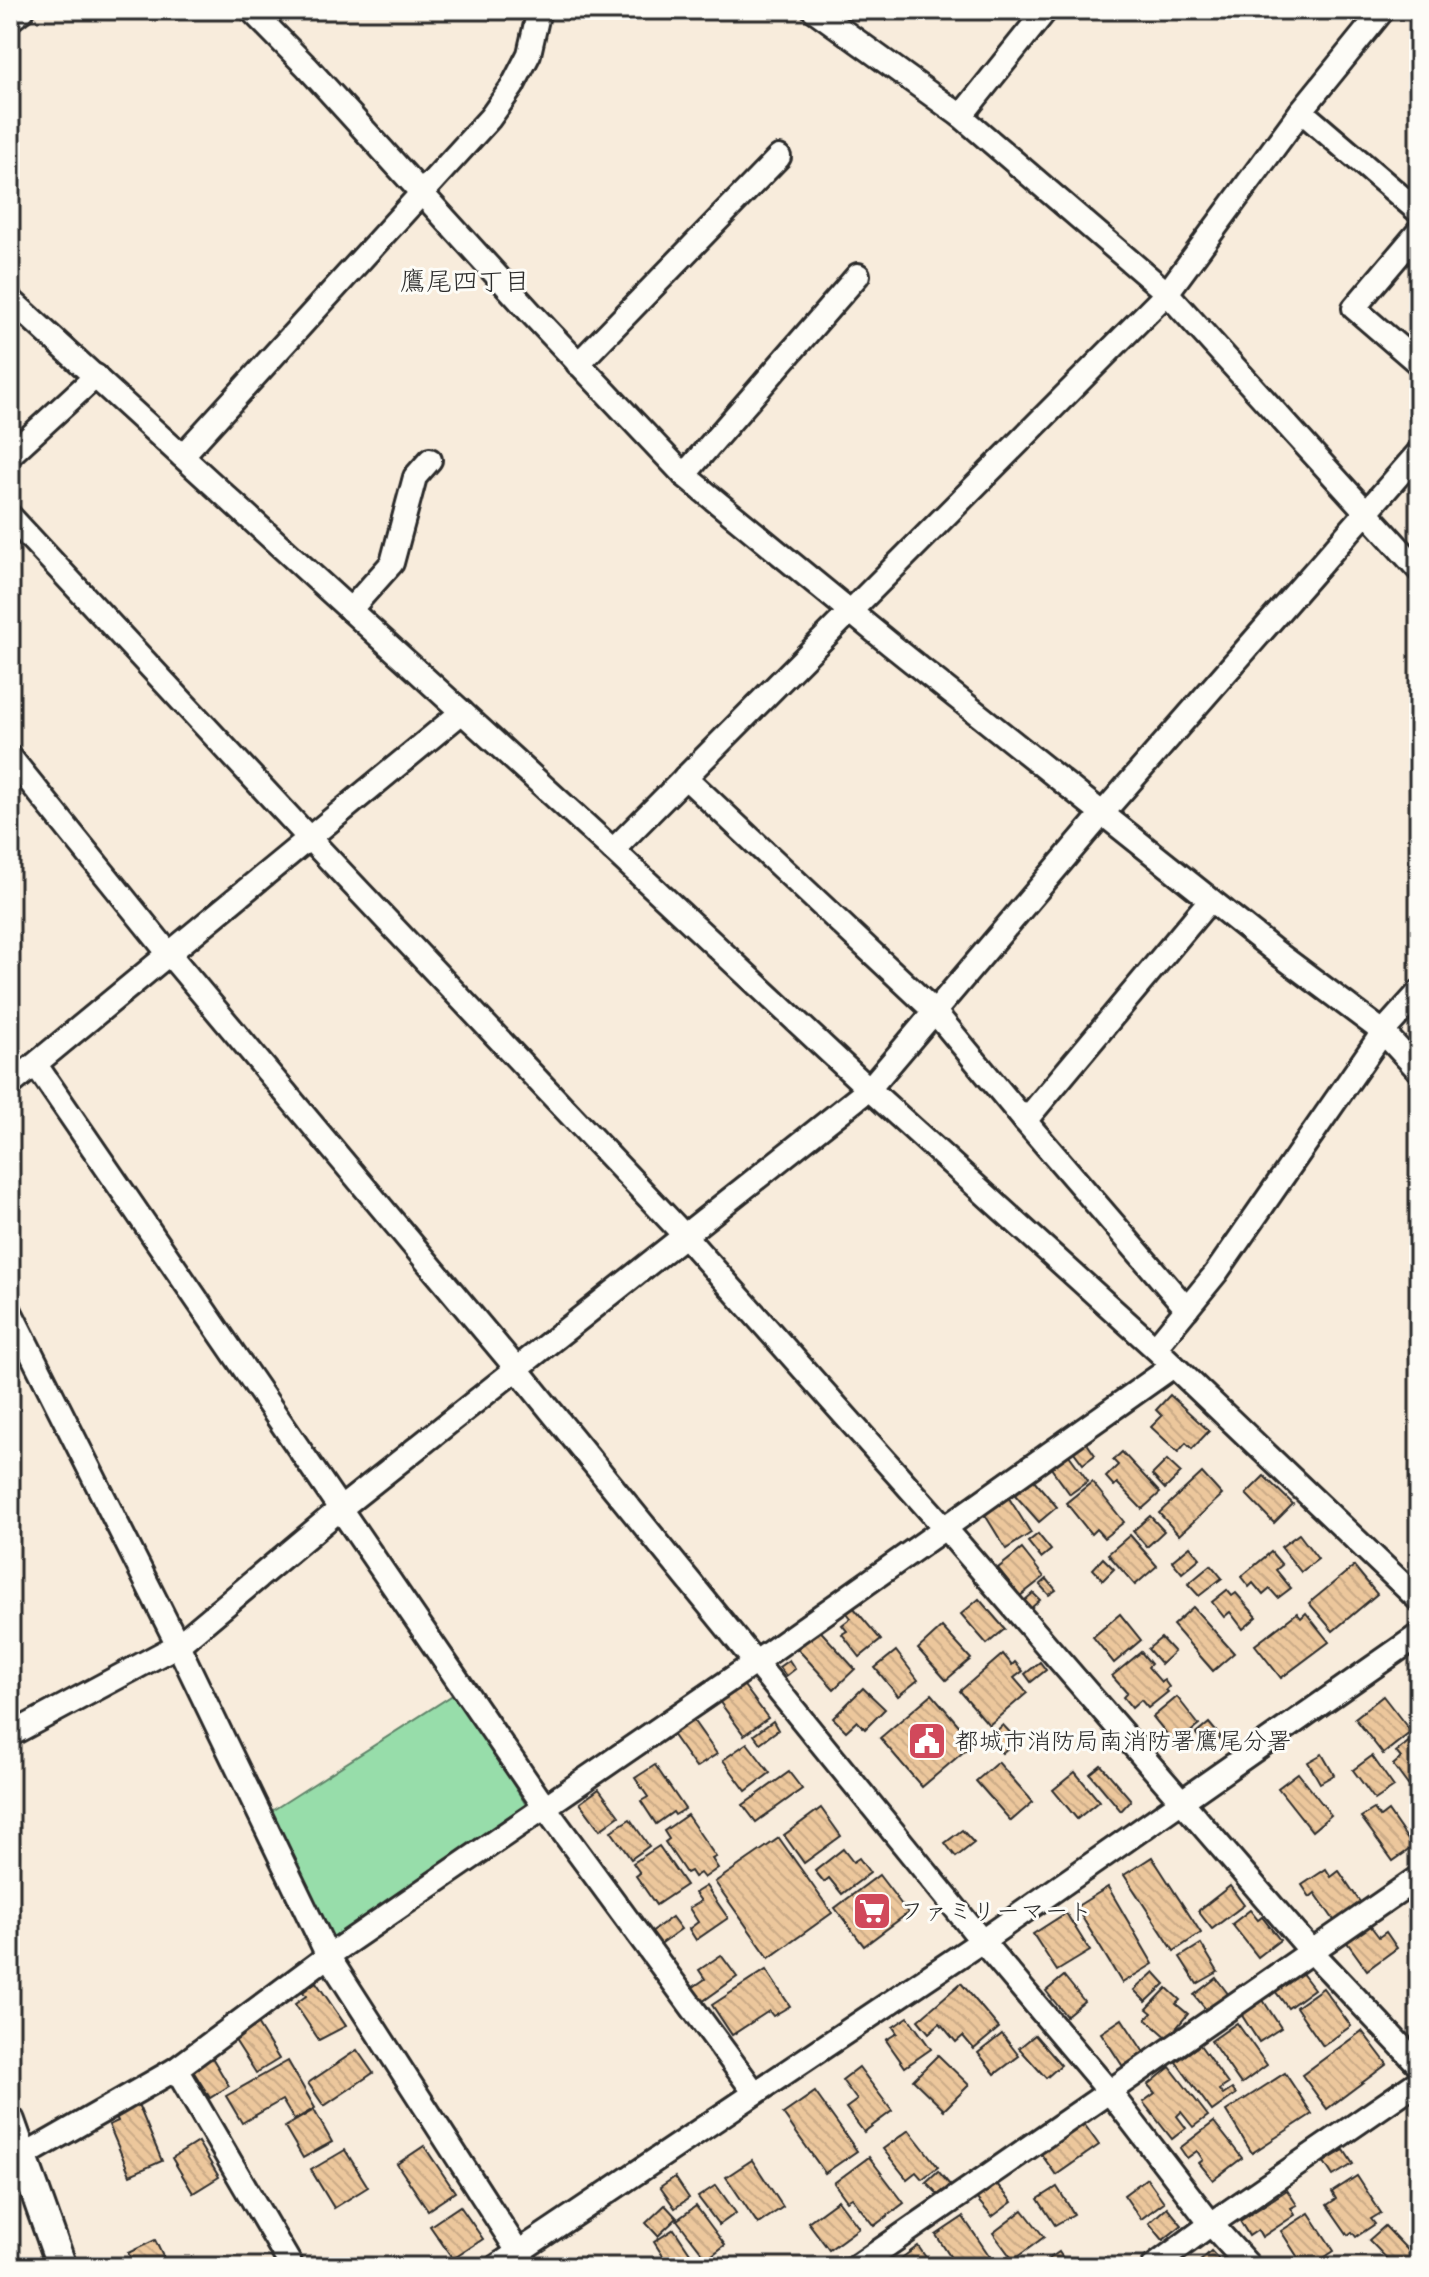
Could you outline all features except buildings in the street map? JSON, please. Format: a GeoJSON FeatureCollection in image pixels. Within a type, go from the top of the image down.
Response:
{"type":"FeatureCollection","features":[{"type":"Feature","properties":{"kind":"main road"},"geometry":{"type":"LineString","coordinates":[[10,2121],[16,2161],[62,2267]]}},
{"type":"Feature","properties":{"kind":"street"},"geometry":{"type":"LineString","coordinates":[[10,20],[23,10]]}},
{"type":"Feature","properties":{"kind":"street"},"geometry":{"type":"LineString","coordinates":[[251,10],[684,475],[1102,814],[1383,1032],[1419,1071]]}},
{"type":"Feature","properties":{"kind":"street"},"geometry":{"type":"LineString","coordinates":[[182,456],[490,118],[512,87],[529,54],[539,10]]}},
{"type":"Feature","properties":{"kind":"street"},"geometry":{"type":"LineString","coordinates":[[814,10],[961,116],[1167,293],[1419,570]]}},
{"type":"Feature","properties":{"kind":"street"},"geometry":{"type":"LineString","coordinates":[[961,116],[1046,10]]}},
{"type":"Feature","properties":{"kind":"street"},"geometry":{"type":"LineString","coordinates":[[613,850],[1167,293],[1301,111],[1383,10]]}},
{"type":"Feature","properties":{"kind":"street"},"geometry":{"type":"LineString","coordinates":[[1301,111],[1419,212]]}},
{"type":"Feature","properties":{"kind":"street"},"geometry":{"type":"LineString","coordinates":[[578,364],[779,157]]}},
{"type":"Feature","properties":{"kind":"street"},"geometry":{"type":"LineString","coordinates":[[1419,231],[1354,308],[1419,364]]}},
{"type":"Feature","properties":{"kind":"street"},"geometry":{"type":"LineString","coordinates":[[684,475],[858,275]]}},
{"type":"Feature","properties":{"kind":"street"},"geometry":{"type":"LineString","coordinates":[[10,299],[1155,1348],[1419,1600]]}},
{"type":"Feature","properties":{"kind":"street"},"geometry":{"type":"LineString","coordinates":[[10,455],[96,376]]}},
{"type":"Feature","properties":{"kind":"street"},"geometry":{"type":"LineString","coordinates":[[10,1735],[178,1645],[340,1509],[869,1089],[1102,814],[1419,452]]}},
{"type":"Feature","properties":{"kind":"street"},"geometry":{"type":"LineString","coordinates":[[350,610],[392,563],[415,477],[430,460]]}},
{"type":"Feature","properties":{"kind":"street"},"geometry":{"type":"LineString","coordinates":[[10,516],[684,1235],[945,1528],[1312,1952],[1419,2065]]}},
{"type":"Feature","properties":{"kind":"street"},"geometry":{"type":"LineString","coordinates":[[10,1085],[462,712]]}},
{"type":"Feature","properties":{"kind":"street"},"geometry":{"type":"LineString","coordinates":[[10,757],[170,955],[516,1368],[982,1941],[1108,2090],[1211,2224],[1250,2267]]}},
{"type":"Feature","properties":{"kind":"street"},"geometry":{"type":"LineString","coordinates":[[685,777],[934,1011],[1187,1309]]}},
{"type":"Feature","properties":{"kind":"street"},"geometry":{"type":"LineString","coordinates":[[1025,1121],[1210,900]]}},
{"type":"Feature","properties":{"kind":"street"},"geometry":{"type":"LineString","coordinates":[[1155,1348],[1216,1273],[1383,1032],[1419,992]]}},
{"type":"Feature","properties":{"kind":"street"},"geometry":{"type":"LineString","coordinates":[[36,1065],[546,1809],[755,2093]]}},
{"type":"Feature","properties":{"kind":"street"},"geometry":{"type":"LineString","coordinates":[[10,1311],[178,1645],[328,1956],[524,2259]]}},
{"type":"Feature","properties":{"kind":"street"},"geometry":{"type":"LineString","coordinates":[[16,2161],[176,2069],[328,1956],[546,1809],[1173,1366]]}},
{"type":"Feature","properties":{"kind":"street"},"geometry":{"type":"LineString","coordinates":[[496,2267],[524,2259],[755,2093],[982,1941],[1419,1635]]}},
{"type":"Feature","properties":{"kind":"street"},"geometry":{"type":"LineString","coordinates":[[856,2267],[1419,1877]]}},
{"type":"Feature","properties":{"kind":"street"},"geometry":{"type":"LineString","coordinates":[[176,2069],[292,2267]]}},
{"type":"Feature","properties":{"kind":"street"},"geometry":{"type":"LineString","coordinates":[[1153,2267],[1419,2081]]}},
{"type":"Feature","properties":{"kind":"green space"},"geometry":{"type":"Polygon","coordinates":[[[456,1693],[528,1808],[331,1942],[270,1812],[456,1693]]]}},
{"type":"Feature","properties":{"kind":"place","name":"都城市消防局南消防署鷹尾分署"},"geometry":{"type":"Point","coordinates":[927,1741]}},
{"type":"Feature","properties":{"kind":"place","name":"ファミリーマート"},"geometry":{"type":"Point","coordinates":[872,1911]}},
{"type":"Feature","properties":{"kind":"district","name":"鷹尾四丁目"},"geometry":{"type":"Point","coordinates":[465,281]}}]}
